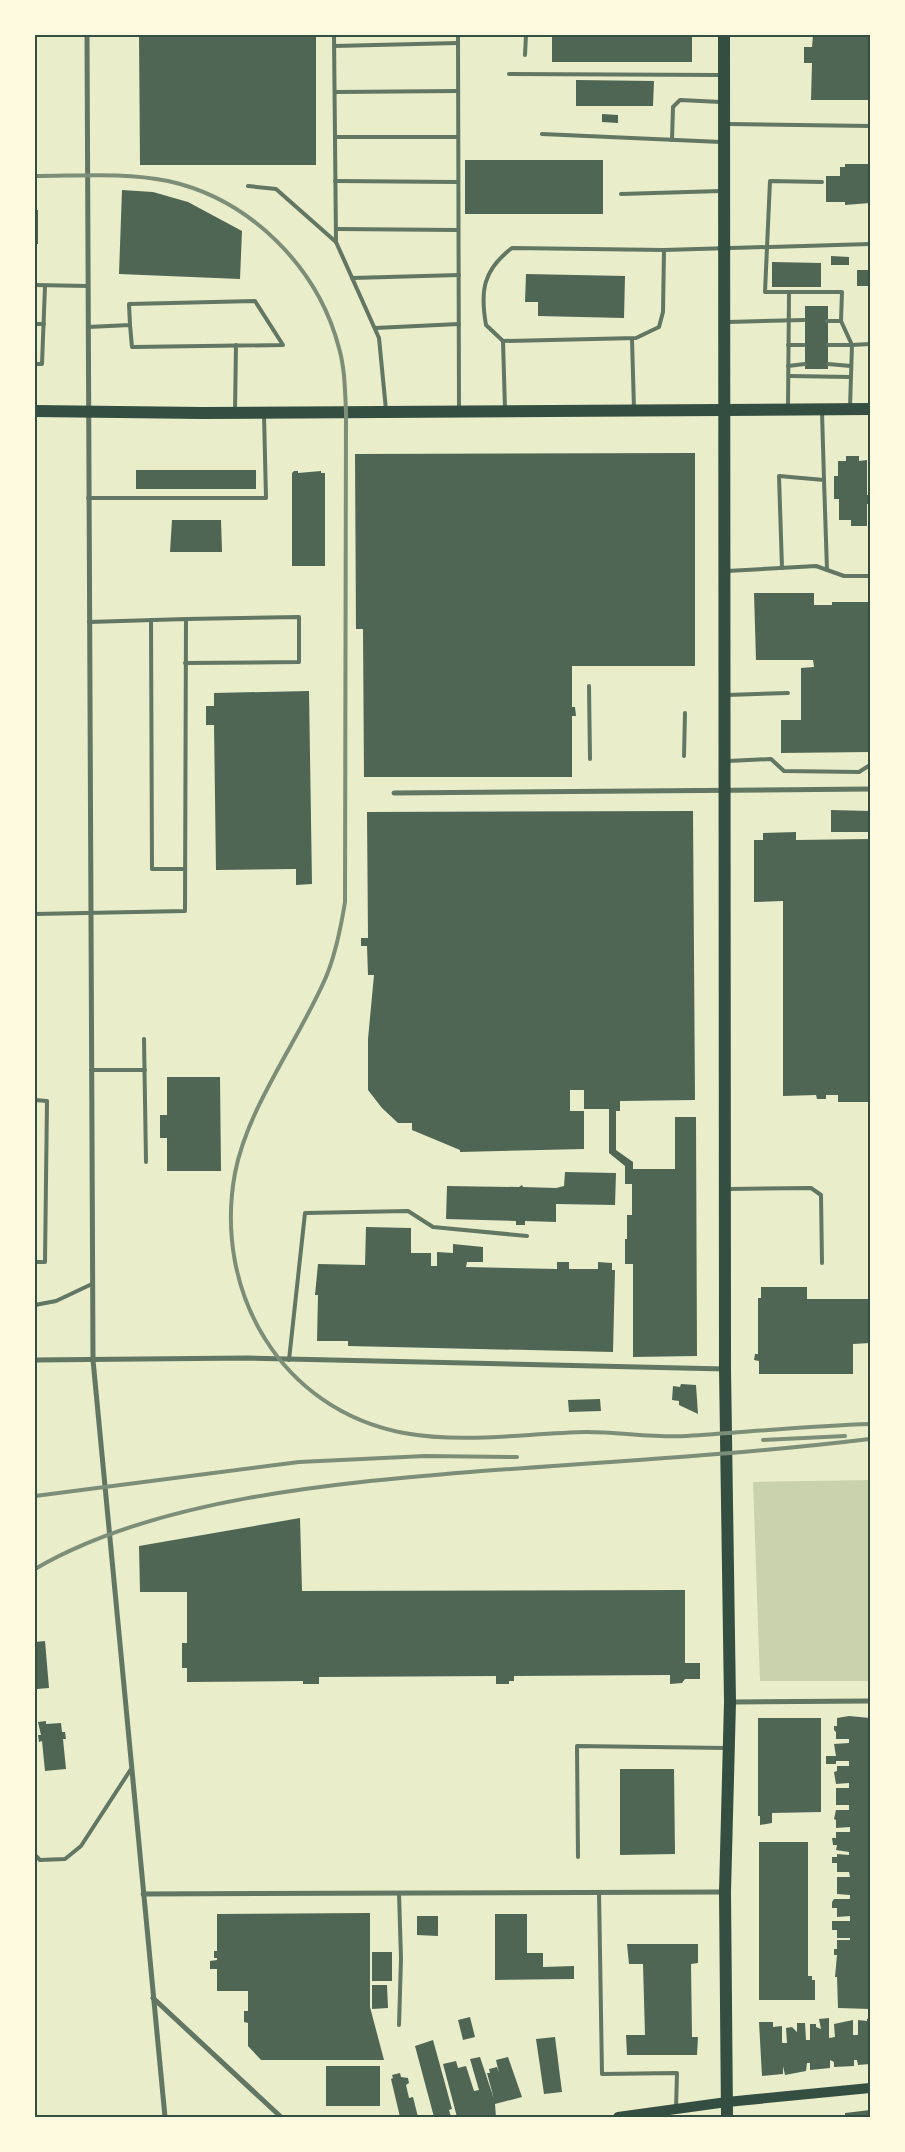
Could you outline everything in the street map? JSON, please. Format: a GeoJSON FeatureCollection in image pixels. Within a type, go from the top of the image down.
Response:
{"type":"FeatureCollection","features":[{"type":"Feature","properties":{"kind":"main road"},"geometry":{"type":"LineString","coordinates":[[724,35],[725,1369],[730,1702],[725,1892],[727,2117]]}},
{"type":"Feature","properties":{"kind":"main road"},"geometry":{"type":"LineString","coordinates":[[35,411],[386,412],[788,408],[870,409]]}},
{"type":"Feature","properties":{"kind":"main road"},"geometry":{"type":"LineString","coordinates":[[618,2117],[727,2102],[870,2088]]}},
{"type":"Feature","properties":{"kind":"street"},"geometry":{"type":"LineString","coordinates":[[87,35],[93,1360],[152,1997],[165,2117]]}},
{"type":"Feature","properties":{"kind":"street"},"geometry":{"type":"LineString","coordinates":[[394,793],[870,788]]}},
{"type":"Feature","properties":{"kind":"street"},"geometry":{"type":"LineString","coordinates":[[35,1360],[289,1360],[725,1369]]}},
{"type":"Feature","properties":{"kind":"street"},"geometry":{"type":"LineString","coordinates":[[730,1702],[870,1701]]}},
{"type":"Feature","properties":{"kind":"street"},"geometry":{"type":"LineString","coordinates":[[143,1894],[725,1892]]}},
{"type":"Feature","properties":{"kind":"street"},"geometry":{"type":"LineString","coordinates":[[152,1997],[281,2117]]}},
{"type":"Feature","properties":{"kind":"lane"},"geometry":{"type":"LineString","coordinates":[[334,35],[336,242],[379,338],[386,412]]}},
{"type":"Feature","properties":{"kind":"lane"},"geometry":{"type":"LineString","coordinates":[[458,35],[459,411]]}},
{"type":"Feature","properties":{"kind":"lane"},"geometry":{"type":"LineString","coordinates":[[525,55],[526,35]]}},
{"type":"Feature","properties":{"kind":"lane"},"geometry":{"type":"LineString","coordinates":[[334,46],[458,43]]}},
{"type":"Feature","properties":{"kind":"lane"},"geometry":{"type":"LineString","coordinates":[[509,74],[723,75]]}},
{"type":"Feature","properties":{"kind":"lane"},"geometry":{"type":"LineString","coordinates":[[335,92],[458,91]]}},
{"type":"Feature","properties":{"kind":"lane"},"geometry":{"type":"LineString","coordinates":[[672,140],[673,107],[680,100],[723,102]]}},
{"type":"Feature","properties":{"kind":"lane"},"geometry":{"type":"LineString","coordinates":[[723,124],[870,126]]}},
{"type":"Feature","properties":{"kind":"lane"},"geometry":{"type":"LineString","coordinates":[[542,134],[723,142]]}},
{"type":"Feature","properties":{"kind":"lane"},"geometry":{"type":"LineString","coordinates":[[335,137],[458,137]]}},
{"type":"Feature","properties":{"kind":"lane"},"geometry":{"type":"LineString","coordinates":[[335,181],[458,182]]}},
{"type":"Feature","properties":{"kind":"lane"},"geometry":{"type":"LineString","coordinates":[[822,182],[770,181],[765,292],[842,292],[841,321],[852,345],[850,409]]}},
{"type":"Feature","properties":{"kind":"lane"},"geometry":{"type":"LineString","coordinates":[[248,186],[276,189],[336,242]]}},
{"type":"Feature","properties":{"kind":"lane"},"geometry":{"type":"LineString","coordinates":[[621,194],[724,191]]}},
{"type":"Feature","properties":{"kind":"lane"},"geometry":{"type":"LineString","coordinates":[[336,228],[458,230]]}},
{"type":"Feature","properties":{"kind":"lane"},"geometry":{"type":"LineString","coordinates":[[506,411],[503,341],[486,325],[483,306],[484,286],[497,259],[512,248],[664,250],[870,244]]}},
{"type":"Feature","properties":{"kind":"lane"},"geometry":{"type":"LineString","coordinates":[[503,341],[632,338],[659,327],[663,312],[664,250]]}},
{"type":"Feature","properties":{"kind":"lane"},"geometry":{"type":"LineString","coordinates":[[352,278],[459,275]]}},
{"type":"Feature","properties":{"kind":"lane"},"geometry":{"type":"LineString","coordinates":[[35,286],[88,286]]}},
{"type":"Feature","properties":{"kind":"lane"},"geometry":{"type":"LineString","coordinates":[[35,364],[42,364],[45,286]]}},
{"type":"Feature","properties":{"kind":"lane"},"geometry":{"type":"LineString","coordinates":[[788,408],[789,292]]}},
{"type":"Feature","properties":{"kind":"lane"},"geometry":{"type":"LineString","coordinates":[[255,301],[283,345],[132,347],[130,325],[129,304],[255,301]]}},
{"type":"Feature","properties":{"kind":"lane"},"geometry":{"type":"LineString","coordinates":[[723,322],[788,322],[804,320]]}},
{"type":"Feature","properties":{"kind":"lane"},"geometry":{"type":"LineString","coordinates":[[827,320],[841,321]]}},
{"type":"Feature","properties":{"kind":"lane"},"geometry":{"type":"LineString","coordinates":[[35,324],[44,324]]}},
{"type":"Feature","properties":{"kind":"lane"},"geometry":{"type":"LineString","coordinates":[[375,328],[459,324]]}},
{"type":"Feature","properties":{"kind":"lane"},"geometry":{"type":"LineString","coordinates":[[88,327],[130,325]]}},
{"type":"Feature","properties":{"kind":"lane"},"geometry":{"type":"LineString","coordinates":[[632,338],[634,410]]}},
{"type":"Feature","properties":{"kind":"lane"},"geometry":{"type":"LineString","coordinates":[[828,345],[870,344]]}},
{"type":"Feature","properties":{"kind":"lane"},"geometry":{"type":"LineString","coordinates":[[235,412],[236,345]]}},
{"type":"Feature","properties":{"kind":"lane"},"geometry":{"type":"LineString","coordinates":[[788,345],[804,345]]}},
{"type":"Feature","properties":{"kind":"lane"},"geometry":{"type":"LineString","coordinates":[[788,366],[804,364]]}},
{"type":"Feature","properties":{"kind":"lane"},"geometry":{"type":"LineString","coordinates":[[828,364],[851,366]]}},
{"type":"Feature","properties":{"kind":"lane"},"geometry":{"type":"LineString","coordinates":[[789,376],[851,377]]}},
{"type":"Feature","properties":{"kind":"lane"},"geometry":{"type":"LineString","coordinates":[[822,409],[827,570]]}},
{"type":"Feature","properties":{"kind":"lane"},"geometry":{"type":"LineString","coordinates":[[88,498],[266,498],[264,412]]}},
{"type":"Feature","properties":{"kind":"lane"},"geometry":{"type":"LineString","coordinates":[[782,568],[779,476],[824,480]]}},
{"type":"Feature","properties":{"kind":"lane"},"geometry":{"type":"LineString","coordinates":[[724,571],[816,566],[844,576],[870,576]]}},
{"type":"Feature","properties":{"kind":"lane"},"geometry":{"type":"LineString","coordinates":[[89,622],[299,617],[299,662],[185,663]]}},
{"type":"Feature","properties":{"kind":"lane"},"geometry":{"type":"LineString","coordinates":[[35,914],[185,911],[186,619]]}},
{"type":"Feature","properties":{"kind":"lane"},"geometry":{"type":"LineString","coordinates":[[151,620],[152,869],[184,869]]}},
{"type":"Feature","properties":{"kind":"lane"},"geometry":{"type":"LineString","coordinates":[[589,686],[590,759]]}},
{"type":"Feature","properties":{"kind":"lane"},"geometry":{"type":"LineString","coordinates":[[725,695],[788,693]]}},
{"type":"Feature","properties":{"kind":"lane"},"geometry":{"type":"LineString","coordinates":[[684,756],[686,713]]}},
{"type":"Feature","properties":{"kind":"lane"},"geometry":{"type":"LineString","coordinates":[[725,761],[771,759],[784,771],[859,772],[870,765]]}},
{"type":"Feature","properties":{"kind":"lane"},"geometry":{"type":"LineString","coordinates":[[144,1039],[146,1162]]}},
{"type":"Feature","properties":{"kind":"lane"},"geometry":{"type":"LineString","coordinates":[[92,1070],[145,1070]]}},
{"type":"Feature","properties":{"kind":"lane"},"geometry":{"type":"LineString","coordinates":[[35,1100],[47,1101],[45,1262],[35,1262]]}},
{"type":"Feature","properties":{"kind":"lane"},"geometry":{"type":"LineString","coordinates":[[725,1189],[811,1188],[821,1195],[822,1262]]}},
{"type":"Feature","properties":{"kind":"lane"},"geometry":{"type":"LineString","coordinates":[[289,1360],[305,1213],[408,1211],[434,1228],[527,1236]]}},
{"type":"Feature","properties":{"kind":"lane"},"geometry":{"type":"LineString","coordinates":[[35,1305],[56,1301],[92,1284]]}},
{"type":"Feature","properties":{"kind":"lane"},"geometry":{"type":"LineString","coordinates":[[578,1857],[576,1746],[729,1748]]}},
{"type":"Feature","properties":{"kind":"lane"},"geometry":{"type":"LineString","coordinates":[[35,1854],[40,1860],[65,1859],[81,1846],[131,1769]]}},
{"type":"Feature","properties":{"kind":"lane"},"geometry":{"type":"LineString","coordinates":[[599,1892],[602,2074],[677,2073],[676,2109]]}},
{"type":"Feature","properties":{"kind":"lane"},"geometry":{"type":"LineString","coordinates":[[399,2025],[400,1893]]}},
{"type":"Feature","properties":{"kind":"green space"},"geometry":{"type":"Polygon","coordinates":[[[870,1480],[870,1681],[760,1681],[753,1482],[870,1480]]]}},
{"type":"Feature","properties":{"kind":"building"},"geometry":{"type":"Polygon","coordinates":[[[139,35],[316,35],[316,165],[140,165],[139,35]]]}},
{"type":"Feature","properties":{"kind":"building"},"geometry":{"type":"Polygon","coordinates":[[[552,35],[692,35],[692,62],[552,62],[552,35]]]}},
{"type":"Feature","properties":{"kind":"building"},"geometry":{"type":"Polygon","coordinates":[[[813,35],[870,35],[870,100],[811,100],[812,63],[804,63],[804,47],[812,47],[813,35]]]}},
{"type":"Feature","properties":{"kind":"building"},"geometry":{"type":"Polygon","coordinates":[[[576,80],[654,81],[653,106],[576,106],[576,80]]]}},
{"type":"Feature","properties":{"kind":"building"},"geometry":{"type":"Polygon","coordinates":[[[602,114],[618,115],[618,123],[602,122],[602,114]]]}},
{"type":"Feature","properties":{"kind":"building"},"geometry":{"type":"Polygon","coordinates":[[[465,160],[603,160],[603,214],[465,214],[465,160]]]}},
{"type":"Feature","properties":{"kind":"building"},"geometry":{"type":"Polygon","coordinates":[[[845,164],[870,164],[870,203],[845,205],[845,202],[826,202],[826,176],[840,176],[840,167],[845,167],[845,164]]]}},
{"type":"Feature","properties":{"kind":"building"},"geometry":{"type":"Polygon","coordinates":[[[122,190],[153,192],[188,202],[242,231],[240,279],[119,274],[122,190]]]}},
{"type":"Feature","properties":{"kind":"building"},"geometry":{"type":"Polygon","coordinates":[[[35,210],[38,210],[38,244],[35,244],[35,210]]]}},
{"type":"Feature","properties":{"kind":"building"},"geometry":{"type":"Polygon","coordinates":[[[831,256],[849,257],[849,265],[831,265],[831,256]]]}},
{"type":"Feature","properties":{"kind":"building"},"geometry":{"type":"Polygon","coordinates":[[[772,262],[821,263],[821,287],[772,287],[772,262]]]}},
{"type":"Feature","properties":{"kind":"building"},"geometry":{"type":"Polygon","coordinates":[[[857,270],[868,270],[868,286],[857,286],[857,270]]]}},
{"type":"Feature","properties":{"kind":"building"},"geometry":{"type":"Polygon","coordinates":[[[526,274],[625,276],[624,318],[538,316],[538,302],[525,302],[526,274]]]}},
{"type":"Feature","properties":{"kind":"building"},"geometry":{"type":"Polygon","coordinates":[[[805,306],[828,306],[828,369],[805,369],[805,306]]]}},
{"type":"Feature","properties":{"kind":"building"},"geometry":{"type":"Polygon","coordinates":[[[695,453],[695,666],[572,666],[572,707],[575,707],[576,716],[572,716],[572,777],[364,777],[363,629],[356,629],[355,454],[695,453]]]}},
{"type":"Feature","properties":{"kind":"building"},"geometry":{"type":"Polygon","coordinates":[[[846,456],[859,456],[859,461],[867,460],[867,495],[870,495],[870,504],[867,504],[867,526],[851,526],[851,520],[839,520],[839,499],[834,499],[834,476],[838,476],[838,461],[846,461],[846,456]]]}},
{"type":"Feature","properties":{"kind":"building"},"geometry":{"type":"Polygon","coordinates":[[[136,470],[256,470],[256,489],[136,489],[136,470]]]}},
{"type":"Feature","properties":{"kind":"building"},"geometry":{"type":"Polygon","coordinates":[[[298,471],[298,473],[321,471],[321,473],[325,473],[325,566],[292,566],[292,473],[298,471]]]}},
{"type":"Feature","properties":{"kind":"building"},"geometry":{"type":"Polygon","coordinates":[[[172,520],[221,520],[222,552],[170,552],[172,520]]]}},
{"type":"Feature","properties":{"kind":"building"},"geometry":{"type":"Polygon","coordinates":[[[754,593],[814,593],[814,605],[832,605],[832,602],[870,602],[870,752],[781,753],[781,720],[801,720],[801,668],[814,667],[813,660],[756,660],[754,593]]]}},
{"type":"Feature","properties":{"kind":"building"},"geometry":{"type":"Polygon","coordinates":[[[309,691],[312,884],[296,885],[296,869],[216,870],[214,725],[206,725],[206,706],[214,706],[214,693],[309,691]]]}},
{"type":"Feature","properties":{"kind":"building"},"geometry":{"type":"Polygon","coordinates":[[[831,810],[870,811],[870,832],[831,832],[831,810]]]}},
{"type":"Feature","properties":{"kind":"building"},"geometry":{"type":"Polygon","coordinates":[[[693,811],[695,1100],[620,1101],[620,1111],[616,1111],[616,1150],[633,1162],[633,1169],[675,1169],[675,1117],[696,1117],[697,1356],[633,1357],[633,1264],[625,1264],[627,1215],[632,1215],[632,1184],[625,1184],[625,1166],[609,1153],[609,1109],[584,1109],[584,1090],[570,1090],[570,1111],[584,1111],[584,1149],[460,1152],[460,1150],[412,1130],[412,1123],[398,1123],[382,1108],[368,1090],[368,1039],[374,975],[368,975],[367,946],[361,946],[361,938],[368,938],[367,812],[693,811]]]}},
{"type":"Feature","properties":{"kind":"building"},"geometry":{"type":"Polygon","coordinates":[[[796,832],[796,840],[870,839],[870,1102],[838,1102],[838,1095],[826,1095],[826,1099],[817,1099],[816,1095],[783,1096],[783,901],[754,902],[754,840],[763,840],[763,833],[796,832]]]}},
{"type":"Feature","properties":{"kind":"building"},"geometry":{"type":"Polygon","coordinates":[[[167,1077],[220,1077],[221,1171],[167,1171],[167,1138],[160,1138],[160,1115],[167,1115],[167,1077]]]}},
{"type":"Feature","properties":{"kind":"building"},"geometry":{"type":"Polygon","coordinates":[[[565,1172],[616,1173],[615,1205],[556,1204],[556,1222],[525,1221],[525,1225],[516,1225],[516,1221],[446,1219],[447,1186],[519,1187],[522,1185],[523,1187],[556,1188],[564,1186],[565,1172]]]}},
{"type":"Feature","properties":{"kind":"building"},"geometry":{"type":"Polygon","coordinates":[[[366,1227],[411,1228],[411,1253],[431,1253],[431,1266],[437,1266],[437,1252],[453,1253],[453,1244],[483,1247],[483,1262],[467,1262],[466,1267],[557,1269],[557,1262],[569,1262],[569,1269],[598,1269],[598,1262],[612,1263],[612,1270],[615,1270],[613,1352],[348,1346],[348,1341],[317,1341],[318,1295],[315,1295],[318,1264],[365,1265],[366,1227]]]}},
{"type":"Feature","properties":{"kind":"building"},"geometry":{"type":"Polygon","coordinates":[[[761,1287],[807,1287],[807,1299],[870,1299],[870,1343],[853,1344],[853,1374],[759,1374],[759,1361],[754,1360],[755,1354],[758,1354],[758,1298],[761,1298],[761,1287]]]}},
{"type":"Feature","properties":{"kind":"building"},"geometry":{"type":"Polygon","coordinates":[[[681,1384],[696,1385],[698,1414],[679,1405],[679,1401],[672,1400],[673,1386],[680,1387],[681,1384]]]}},
{"type":"Feature","properties":{"kind":"building"},"geometry":{"type":"Polygon","coordinates":[[[600,1399],[601,1411],[569,1412],[568,1400],[600,1399]]]}},
{"type":"Feature","properties":{"kind":"building"},"geometry":{"type":"Polygon","coordinates":[[[300,1518],[302,1591],[685,1590],[685,1663],[700,1663],[700,1679],[685,1679],[682,1683],[670,1684],[670,1675],[514,1676],[514,1681],[509,1681],[509,1684],[496,1684],[496,1676],[319,1677],[319,1684],[303,1684],[303,1681],[187,1682],[187,1668],[182,1668],[182,1643],[187,1643],[187,1592],[140,1592],[139,1546],[300,1518]]]}},
{"type":"Feature","properties":{"kind":"building"},"geometry":{"type":"Polygon","coordinates":[[[45,1641],[49,1688],[37,1689],[35,1685],[35,1642],[45,1641]]]}},
{"type":"Feature","properties":{"kind":"building"},"geometry":{"type":"Polygon","coordinates":[[[849,1716],[870,1718],[870,2009],[838,2008],[837,1977],[835,1977],[837,1955],[834,1955],[834,1949],[837,1949],[837,1940],[850,1940],[850,1938],[837,1938],[837,1930],[832,1930],[832,1921],[850,1921],[850,1916],[837,1917],[837,1908],[832,1908],[832,1902],[834,1899],[850,1899],[850,1895],[837,1894],[837,1877],[850,1877],[849,1872],[837,1872],[837,1863],[832,1863],[832,1857],[837,1857],[837,1854],[849,1855],[849,1852],[836,1850],[837,1845],[833,1845],[832,1838],[836,1838],[836,1832],[850,1832],[850,1827],[836,1828],[836,1820],[834,1819],[836,1810],[849,1810],[849,1805],[836,1805],[836,1788],[849,1788],[849,1783],[836,1784],[834,1772],[837,1771],[837,1766],[849,1766],[849,1761],[836,1761],[836,1764],[826,1764],[826,1756],[836,1756],[834,1744],[849,1743],[849,1739],[836,1739],[834,1726],[837,1726],[837,1718],[849,1716]]]}},
{"type":"Feature","properties":{"kind":"building"},"geometry":{"type":"Polygon","coordinates":[[[758,1718],[821,1718],[821,1812],[772,1813],[772,1823],[760,1825],[760,1816],[758,1816],[758,1718]]]}},
{"type":"Feature","properties":{"kind":"building"},"geometry":{"type":"Polygon","coordinates":[[[46,1721],[46,1724],[61,1723],[62,1732],[65,1732],[66,1739],[63,1739],[66,1769],[45,1771],[42,1741],[39,1742],[38,1735],[41,1735],[38,1722],[46,1721]]]}},
{"type":"Feature","properties":{"kind":"building"},"geometry":{"type":"Polygon","coordinates":[[[620,1769],[674,1769],[675,1854],[620,1855],[620,1769]]]}},
{"type":"Feature","properties":{"kind":"building"},"geometry":{"type":"Polygon","coordinates":[[[759,1842],[808,1842],[808,1976],[812,1976],[812,1980],[815,1980],[815,2000],[759,2000],[759,1842]]]}},
{"type":"Feature","properties":{"kind":"building"},"geometry":{"type":"Polygon","coordinates":[[[370,1913],[370,2007],[384,2060],[261,2060],[248,2046],[248,2023],[244,2022],[244,2011],[248,2011],[248,1991],[217,1991],[217,1969],[210,1969],[210,1961],[217,1960],[217,1958],[214,1958],[214,1951],[217,1951],[217,1914],[370,1913]]]}},
{"type":"Feature","properties":{"kind":"building"},"geometry":{"type":"Polygon","coordinates":[[[495,1914],[527,1914],[527,1953],[543,1953],[543,1967],[574,1966],[574,1979],[495,1980],[495,1914]]]}},
{"type":"Feature","properties":{"kind":"building"},"geometry":{"type":"Polygon","coordinates":[[[417,1916],[438,1916],[438,1936],[417,1935],[417,1916]]]}},
{"type":"Feature","properties":{"kind":"building"},"geometry":{"type":"Polygon","coordinates":[[[627,1944],[698,1944],[698,1963],[691,1964],[692,2037],[698,2037],[697,2055],[627,2055],[626,2035],[645,2035],[643,1964],[629,1964],[627,1944]]]}},
{"type":"Feature","properties":{"kind":"building"},"geometry":{"type":"Polygon","coordinates":[[[372,1952],[392,1952],[392,1981],[372,1981],[372,1952]]]}},
{"type":"Feature","properties":{"kind":"building"},"geometry":{"type":"Polygon","coordinates":[[[372,1985],[387,1985],[388,2008],[372,2009],[372,1985]]]}},
{"type":"Feature","properties":{"kind":"building"},"geometry":{"type":"Polygon","coordinates":[[[470,2017],[475,2037],[463,2040],[458,2020],[470,2017]]]}},
{"type":"Feature","properties":{"kind":"building"},"geometry":{"type":"Polygon","coordinates":[[[829,2018],[829,2038],[835,2037],[834,2024],[853,2020],[853,2035],[858,2035],[858,2020],[867,2021],[870,2018],[870,2064],[858,2065],[857,2060],[854,2060],[854,2066],[834,2067],[834,2062],[830,2060],[830,2068],[810,2070],[810,2063],[807,2063],[806,2071],[785,2075],[783,2066],[783,2074],[762,2076],[759,2022],[773,2022],[773,2027],[782,2026],[782,2043],[787,2043],[786,2028],[792,2027],[797,2032],[797,2023],[805,2023],[806,2040],[810,2040],[810,2024],[816,2024],[816,2027],[821,2029],[819,2019],[829,2018]]]}},
{"type":"Feature","properties":{"kind":"building"},"geometry":{"type":"Polygon","coordinates":[[[555,2037],[562,2092],[544,2094],[536,2039],[555,2037]]]}},
{"type":"Feature","properties":{"kind":"building"},"geometry":{"type":"Polygon","coordinates":[[[433,2040],[452,2109],[449,2110],[451,2117],[434,2117],[415,2046],[433,2040]]]}},
{"type":"Feature","properties":{"kind":"building"},"geometry":{"type":"Polygon","coordinates":[[[480,2057],[494,2099],[487,2073],[490,2073],[489,2069],[497,2067],[499,2073],[496,2060],[508,2057],[522,2097],[495,2104],[496,2117],[457,2117],[443,2064],[456,2061],[458,2068],[466,2066],[474,2091],[479,2090],[470,2059],[480,2057]]]}},
{"type":"Feature","properties":{"kind":"building"},"geometry":{"type":"Polygon","coordinates":[[[326,2066],[380,2066],[380,2106],[326,2106],[326,2066]]]}},
{"type":"Feature","properties":{"kind":"building"},"geometry":{"type":"Polygon","coordinates":[[[400,2073],[401,2077],[408,2078],[409,2083],[406,2085],[409,2098],[413,2097],[418,2117],[400,2117],[391,2079],[393,2078],[392,2075],[400,2073]]]}},
{"type":"Feature","properties":{"kind":"building"},"geometry":{"type":"Polygon","coordinates":[[[870,2110],[870,2117],[845,2117],[845,2113],[870,2110]]]}},
{"type":"Feature","properties":{"kind":"railway"},"geometry":{"type":"LineString","coordinates":[[35,176],[102,175],[151,178],[198,190],[226,203],[253,220],[297,264],[315,290],[329,318],[341,356],[346,412],[345,902],[338,940],[326,977],[262,1098],[251,1123],[235,1173],[231,1217],[235,1261],[246,1301],[265,1339],[291,1372],[323,1399],[361,1420],[404,1433],[449,1438],[587,1432],[687,1436],[870,1424]]}},
{"type":"Feature","properties":{"kind":"railway"},"geometry":{"type":"LineString","coordinates":[[763,1440],[845,1436]]}},
{"type":"Feature","properties":{"kind":"railway"},"geometry":{"type":"LineString","coordinates":[[35,1569],[82,1545],[134,1526],[189,1510],[246,1498],[304,1489],[417,1476],[720,1454],[870,1439]]}},
{"type":"Feature","properties":{"kind":"railway"},"geometry":{"type":"LineString","coordinates":[[35,1496],[299,1462],[425,1456],[517,1457]]}}]}
